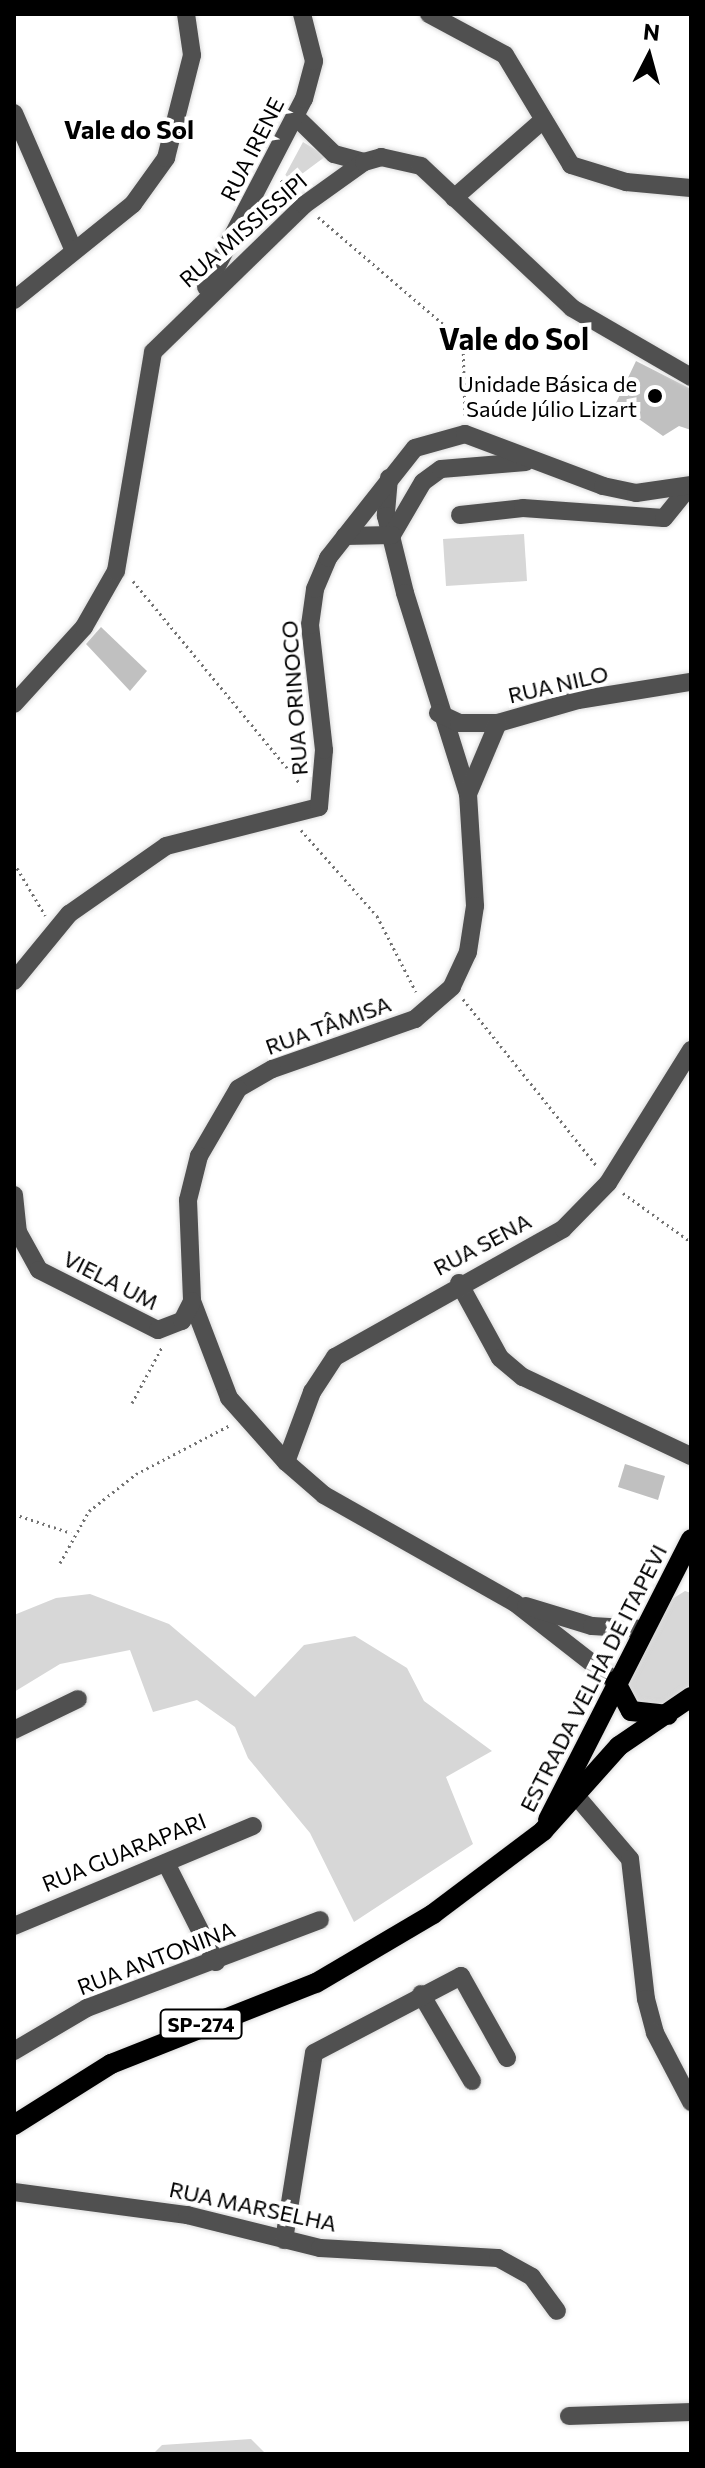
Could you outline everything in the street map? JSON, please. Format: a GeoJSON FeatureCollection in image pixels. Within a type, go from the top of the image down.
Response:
{"type":"FeatureCollection","features":[{"type":"Feature","properties":{"kind":"main road","name":"ESTRADA VELHA DE ITAPEVI"},"geometry":{"type":"LineString","coordinates":[[543,1831],[615,1681],[691,1539]]}},
{"type":"Feature","properties":{"kind":"main road"},"geometry":{"type":"LineString","coordinates":[[668,1583],[691,1577]]}},
{"type":"Feature","properties":{"kind":"main road"},"geometry":{"type":"LineString","coordinates":[[615,1681],[631,1711],[668,1715]]}},
{"type":"Feature","properties":{"kind":"main road","name":"ESTRADA VELHA DE ITAPEVI"},"geometry":{"type":"LineString","coordinates":[[543,1831],[578,1798],[619,1746],[691,1697]]}},
{"type":"Feature","properties":{"kind":"main road","name":"SP-274"},"geometry":{"type":"LineString","coordinates":[[14,2125],[111,2064],[316,1983],[433,1914],[543,1831]]}},
{"type":"Feature","properties":{"kind":"street"},"geometry":{"type":"LineString","coordinates":[[14,300],[73,249],[133,204],[166,158],[190,68],[186,14]]}},
{"type":"Feature","properties":{"kind":"street","name":"RUA IRENE"},"geometry":{"type":"LineString","coordinates":[[200,299],[296,117],[314,61],[302,14]]}},
{"type":"Feature","properties":{"kind":"street"},"geometry":{"type":"LineString","coordinates":[[429,14],[505,55],[571,165],[626,182],[691,188]]}},
{"type":"Feature","properties":{"kind":"street"},"geometry":{"type":"LineString","coordinates":[[14,113],[73,249]]}},
{"type":"Feature","properties":{"kind":"street"},"geometry":{"type":"LineString","coordinates":[[296,117],[334,154],[364,162],[405,159],[454,198],[572,308],[691,377]]}},
{"type":"Feature","properties":{"kind":"street"},"geometry":{"type":"LineString","coordinates":[[454,198],[543,120]]}},
{"type":"Feature","properties":{"kind":"street","name":"RUA MISSISSIPI"},"geometry":{"type":"LineString","coordinates":[[14,704],[84,627],[117,563],[153,352],[200,299],[304,205],[364,162]]}},
{"type":"Feature","properties":{"kind":"street"},"geometry":{"type":"LineString","coordinates":[[465,434],[541,463],[636,493],[690,485]]}},
{"type":"Feature","properties":{"kind":"street","name":"RUA ORINOCO"},"geometry":{"type":"LineString","coordinates":[[14,981],[53,929],[97,889],[166,846],[291,818],[319,807],[324,750],[310,625],[315,589],[345,536],[389,478],[430,439],[465,434]]}},
{"type":"Feature","properties":{"kind":"street"},"geometry":{"type":"LineString","coordinates":[[345,536],[392,535],[423,482],[441,469],[541,463]]}},
{"type":"Feature","properties":{"kind":"street","name":"RUA TÂMISA"},"geometry":{"type":"LineString","coordinates":[[389,478],[392,535],[438,713],[468,794],[475,906],[468,952],[452,987],[426,1009],[376,1037],[272,1069],[238,1089],[199,1156],[188,1200],[192,1301],[209,1357],[245,1417],[286,1462],[324,1495],[515,1603],[615,1681]]}},
{"type":"Feature","properties":{"kind":"street"},"geometry":{"type":"LineString","coordinates":[[460,515],[523,508],[664,518],[690,485]]}},
{"type":"Feature","properties":{"kind":"street","name":"RUA NILO"},"geometry":{"type":"LineString","coordinates":[[438,713],[459,723],[498,723],[578,700],[691,682]]}},
{"type":"Feature","properties":{"kind":"street"},"geometry":{"type":"LineString","coordinates":[[468,794],[498,723]]}},
{"type":"Feature","properties":{"kind":"street","name":"RUA SENA"},"geometry":{"type":"LineString","coordinates":[[286,1462],[312,1392],[335,1357],[459,1283],[563,1229],[608,1183],[691,1050]]}},
{"type":"Feature","properties":{"kind":"street","name":"VIELA UM"},"geometry":{"type":"LineString","coordinates":[[14,1195],[18,1232],[39,1270],[143,1326],[172,1329],[192,1301]]}},
{"type":"Feature","properties":{"kind":"street"},"geometry":{"type":"LineString","coordinates":[[459,1283],[500,1358],[523,1377],[691,1456]]}},
{"type":"Feature","properties":{"kind":"street","name":"RUA TÂMISA"},"geometry":{"type":"LineString","coordinates":[[515,1603],[592,1626],[643,1629]]}},
{"type":"Feature","properties":{"kind":"street"},"geometry":{"type":"LineString","coordinates":[[14,1730],[78,1699]]}},
{"type":"Feature","properties":{"kind":"street"},"geometry":{"type":"LineString","coordinates":[[578,1798],[630,1859],[655,2033],[691,2102]]}},
{"type":"Feature","properties":{"kind":"street","name":"RUA GUARAPARI"},"geometry":{"type":"LineString","coordinates":[[14,1926],[253,1826]]}},
{"type":"Feature","properties":{"kind":"street"},"geometry":{"type":"LineString","coordinates":[[166,1863],[216,1962]]}},
{"type":"Feature","properties":{"kind":"street","name":"RUA ANTONINA"},"geometry":{"type":"LineString","coordinates":[[14,2051],[87,2008],[216,1962],[320,1920]]}},
{"type":"Feature","properties":{"kind":"street"},"geometry":{"type":"LineString","coordinates":[[284,2240],[314,2053],[421,1994],[461,1976],[507,2058]]}},
{"type":"Feature","properties":{"kind":"street"},"geometry":{"type":"LineString","coordinates":[[421,1994],[472,2081]]}},
{"type":"Feature","properties":{"kind":"street","name":"RUA MARSELHA"},"geometry":{"type":"LineString","coordinates":[[14,2192],[187,2215],[284,2240],[498,2258],[532,2277],[557,2311]]}},
{"type":"Feature","properties":{"kind":"street"},"geometry":{"type":"LineString","coordinates":[[569,2416],[691,2412]]}},
{"type":"Feature","properties":{"kind":"path"},"geometry":{"type":"LineString","coordinates":[[270,169],[304,205],[463,341],[465,434]]}},
{"type":"Feature","properties":{"kind":"path"},"geometry":{"type":"LineString","coordinates":[[117,563],[319,807]]}},
{"type":"Feature","properties":{"kind":"path"},"geometry":{"type":"LineString","coordinates":[[291,818],[377,916],[426,1009]]}},
{"type":"Feature","properties":{"kind":"path"},"geometry":{"type":"LineString","coordinates":[[14,863],[53,929]]}},
{"type":"Feature","properties":{"kind":"path"},"geometry":{"type":"LineString","coordinates":[[452,987],[608,1183],[691,1242]]}},
{"type":"Feature","properties":{"kind":"path"},"geometry":{"type":"LineString","coordinates":[[132,1403],[172,1329]]}},
{"type":"Feature","properties":{"kind":"path"},"geometry":{"type":"LineString","coordinates":[[60,1563],[72,1533],[136,1474],[245,1417]]}},
{"type":"Feature","properties":{"kind":"path"},"geometry":{"type":"LineString","coordinates":[[14,1514],[72,1533]]}},
{"type":"Feature","properties":{"kind":"shaded area"},"geometry":{"type":"Polygon","coordinates":[[[303,142],[326,156],[275,194],[303,142]]]}},
{"type":"Feature","properties":{"kind":"shaded area"},"geometry":{"type":"Polygon","coordinates":[[[524,534],[527,581],[446,586],[443,539],[524,534]]]}},
{"type":"Feature","properties":{"kind":"shaded area"},"geometry":{"type":"Polygon","coordinates":[[[685,1591],[691,1593],[691,1684],[661,1708],[632,1702],[626,1688],[669,1601],[685,1591]]]}},
{"type":"Feature","properties":{"kind":"shaded area"},"geometry":{"type":"Polygon","coordinates":[[[90,1594],[169,1624],[255,1697],[304,1645],[355,1636],[407,1668],[424,1701],[492,1751],[446,1777],[473,1844],[354,1922],[310,1833],[248,1758],[235,1727],[197,1700],[153,1712],[130,1650],[60,1664],[14,1692],[14,1615],[56,1598],[90,1594]]]}},
{"type":"Feature","properties":{"kind":"shaded area"},"geometry":{"type":"Polygon","coordinates":[[[251,2439],[266,2454],[153,2454],[162,2445],[251,2439]]]}},
{"type":"Feature","properties":{"kind":"building","name":"Unidade Básica de Saúde Júlio Lizart"},"geometry":{"type":"Polygon","coordinates":[[[636,361],[691,389],[691,430],[679,426],[663,436],[616,403],[636,361]]]}},
{"type":"Feature","properties":{"kind":"building"},"geometry":{"type":"Polygon","coordinates":[[[101,627],[147,671],[130,691],[86,644],[101,627]]]}},
{"type":"Feature","properties":{"kind":"building"},"geometry":{"type":"Polygon","coordinates":[[[625,1464],[665,1476],[658,1500],[618,1487],[625,1464]]]}},
{"type":"Feature","properties":{"kind":"place","name":"Unidade Básica de Saúde Júlio Lizart"},"geometry":{"type":"Point","coordinates":[655,396]}},
{"type":"Feature","properties":{"kind":"district","name":"Vale do Sol"},"geometry":{"type":"Point","coordinates":[129,129]}},
{"type":"Feature","properties":{"kind":"district","name":"Vale do Sol"},"geometry":{"type":"Point","coordinates":[514,338]}}]}
